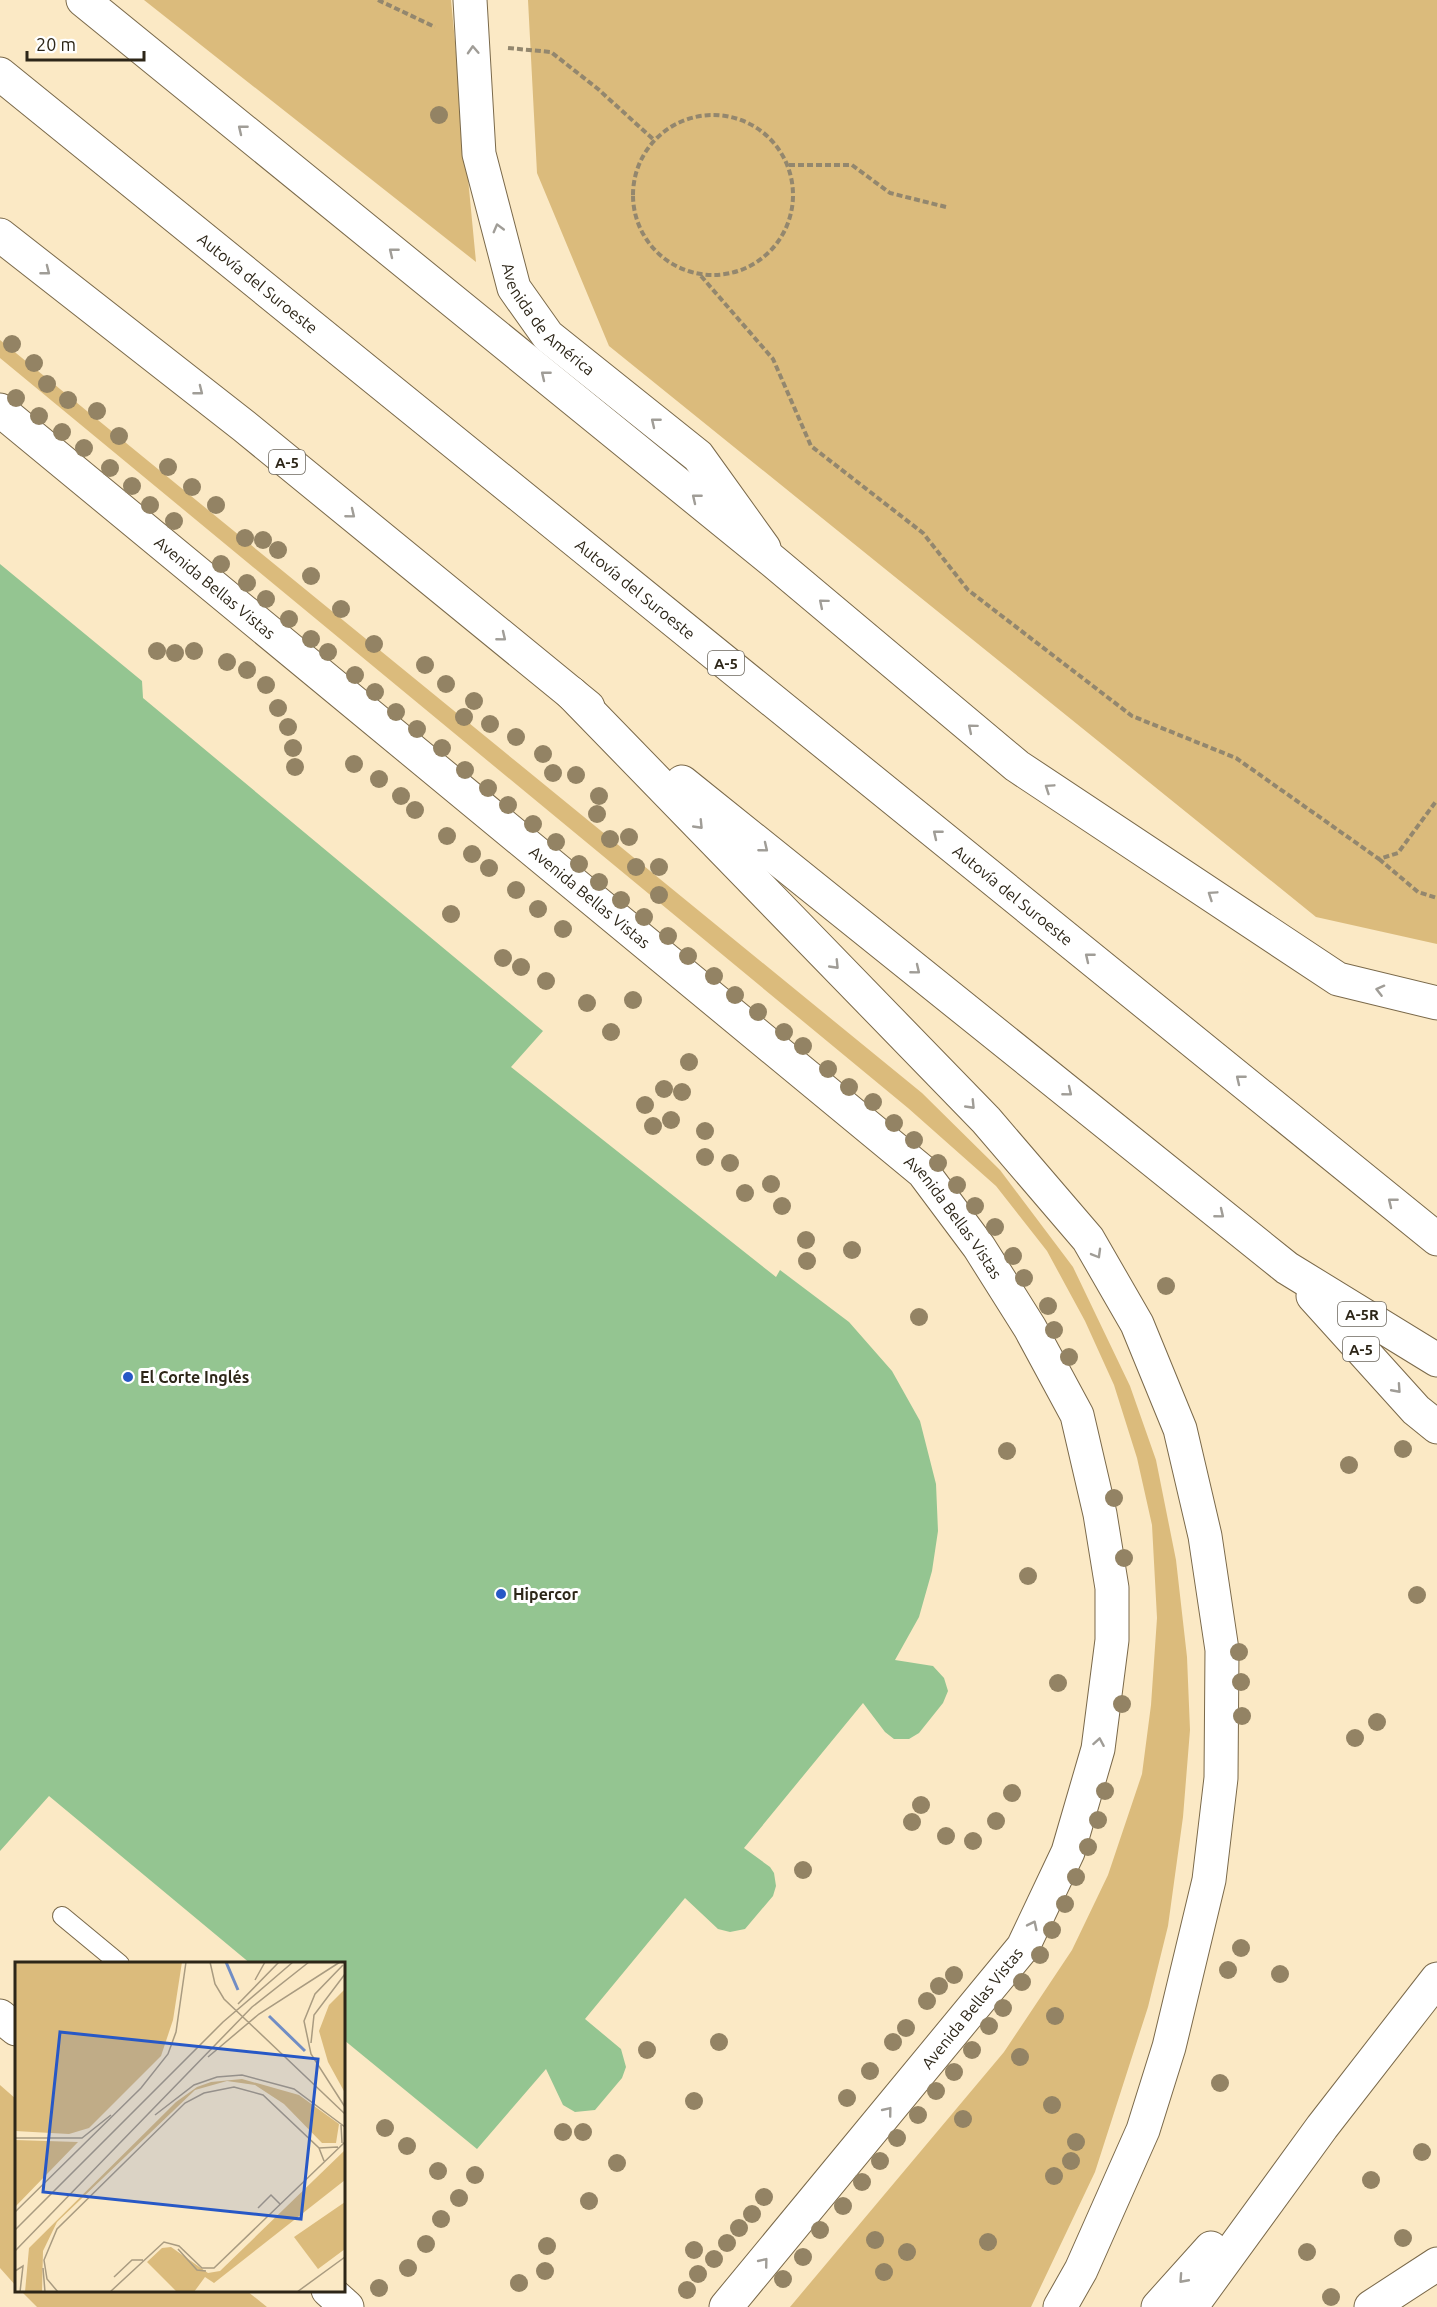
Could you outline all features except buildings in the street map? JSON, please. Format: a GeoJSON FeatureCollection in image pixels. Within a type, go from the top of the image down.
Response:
{"type":"FeatureCollection","features":[{"type":"Feature","properties":{"kind":"main road"},"geometry":{"type":"LineString","coordinates":[[83,0],[774,562],[1017,766],[1338,980],[1437,1003]]}},
{"type":"Feature","properties":{"kind":"main road","name":"Avenida de América"},"geometry":{"type":"LineString","coordinates":[[470,0],[479,154],[514,288],[548,336],[698,456],[774,562]]}},
{"type":"Feature","properties":{"kind":"main road","name":"Autovía del Suroeste"},"geometry":{"type":"LineString","coordinates":[[0,74],[1437,1239]]}},
{"type":"Feature","properties":{"kind":"main road","name":"A-5"},"geometry":{"type":"LineString","coordinates":[[0,235],[262,441],[571,693],[1287,1268],[1416,1410],[1437,1427]]}},
{"type":"Feature","properties":{"kind":"main road","name":"Avenida Bellas Vistas"},"geometry":{"type":"LineString","coordinates":[[0,410],[923,1172],[979,1248],[1011,1298],[1030,1328],[1077,1415],[1100,1514],[1112,1588],[1112,1640],[1098,1749],[1068,1852],[1023,1947],[726,2307]]}},
{"type":"Feature","properties":{"kind":"main road"},"geometry":{"type":"LineString","coordinates":[[571,693],[986,1120],[1088,1239],[1137,1324],[1180,1430],[1205,1536],[1222,1650],[1221,1778],[1209,1880],[1169,2047],[1143,2130],[1082,2270],[1060,2307]]}},
{"type":"Feature","properties":{"kind":"main road","name":"A-5R"},"geometry":{"type":"LineString","coordinates":[[1287,1268],[1437,1360]]}},
{"type":"Feature","properties":{"kind":"main road"},"geometry":{"type":"LineString","coordinates":[[1191,2307],[1322,2127],[1437,1979]]}},
{"type":"Feature","properties":{"kind":"main road"},"geometry":{"type":"LineString","coordinates":[[0,2016],[15,2028]]}},
{"type":"Feature","properties":{"kind":"main road"},"geometry":{"type":"LineString","coordinates":[[1158,2307],[1322,2127]]}},
{"type":"Feature","properties":{"kind":"main road"},"geometry":{"type":"LineString","coordinates":[[1371,2307],[1437,2264]]}},
{"type":"Feature","properties":{"kind":"main road"},"geometry":{"type":"LineString","coordinates":[[1379,2307],[1437,2285]]}},
{"type":"Feature","properties":{"kind":"main road"},"geometry":{"type":"LineString","coordinates":[[330,2292],[347,2307]]}},
{"type":"Feature","properties":{"kind":"lane"},"geometry":{"type":"LineString","coordinates":[[62,1916],[118,1962]]}},
{"type":"Feature","properties":{"kind":"path"},"geometry":{"type":"LineString","coordinates":[[378,0],[472,45],[551,52],[598,88],[654,140]]}},
{"type":"Feature","properties":{"kind":"path"},"geometry":{"type":"LineString","coordinates":[[701,115],[728,116],[753,125],[774,142],[789,165],[794,189],[792,213],[783,236],[768,255],[749,269],[725,276],[701,276],[677,268],[657,253],[642,233],[634,209],[633,184],[640,160],[654,140],[676,124],[701,115]]}},
{"type":"Feature","properties":{"kind":"path"},"geometry":{"type":"LineString","coordinates":[[789,165],[852,165],[890,193],[946,207]]}},
{"type":"Feature","properties":{"kind":"path"},"geometry":{"type":"LineString","coordinates":[[701,276],[774,359],[811,446],[923,533],[968,590],[1132,716],[1236,758],[1379,859],[1418,892],[1437,898]]}},
{"type":"Feature","properties":{"kind":"path"},"geometry":{"type":"LineString","coordinates":[[1379,859],[1398,853],[1437,800]]}},
{"type":"Feature","properties":{"kind":"shaded area"},"geometry":{"type":"Polygon","coordinates":[[[144,0],[451,0],[476,262],[144,0]]]}},
{"type":"Feature","properties":{"kind":"shaded area"},"geometry":{"type":"Polygon","coordinates":[[[528,0],[1437,0],[1437,944],[1316,917],[609,346],[537,173],[528,0]]]}},
{"type":"Feature","properties":{"kind":"shaded area"},"geometry":{"type":"Polygon","coordinates":[[[0,340],[922,1093],[1000,1170],[1073,1267],[1130,1386],[1156,1460],[1176,1560],[1187,1657],[1190,1730],[1183,1817],[1168,1926],[1148,2007],[1095,2172],[1031,2307],[790,2307],[1004,2052],[1072,1950],[1108,1875],[1142,1774],[1151,1705],[1157,1618],[1152,1525],[1137,1458],[1114,1385],[1085,1321],[1047,1251],[996,1186],[908,1108],[0,358],[0,340]]]}},
{"type":"Feature","properties":{"kind":"shaded area"},"geometry":{"type":"Polygon","coordinates":[[[0,2085],[15,2098],[15,2285],[0,2268],[0,2085]]]}},
{"type":"Feature","properties":{"kind":"shaded area"},"geometry":{"type":"Polygon","coordinates":[[[22,2292],[248,2292],[267,2307],[37,2307],[22,2292]]]}},
{"type":"Feature","properties":{"kind":"place","name":"El Corte Inglés"},"geometry":{"type":"Point","coordinates":[128,1377]}},
{"type":"Feature","properties":{"kind":"place","name":"Hipercor"},"geometry":{"type":"Point","coordinates":[501,1594]}}]}
